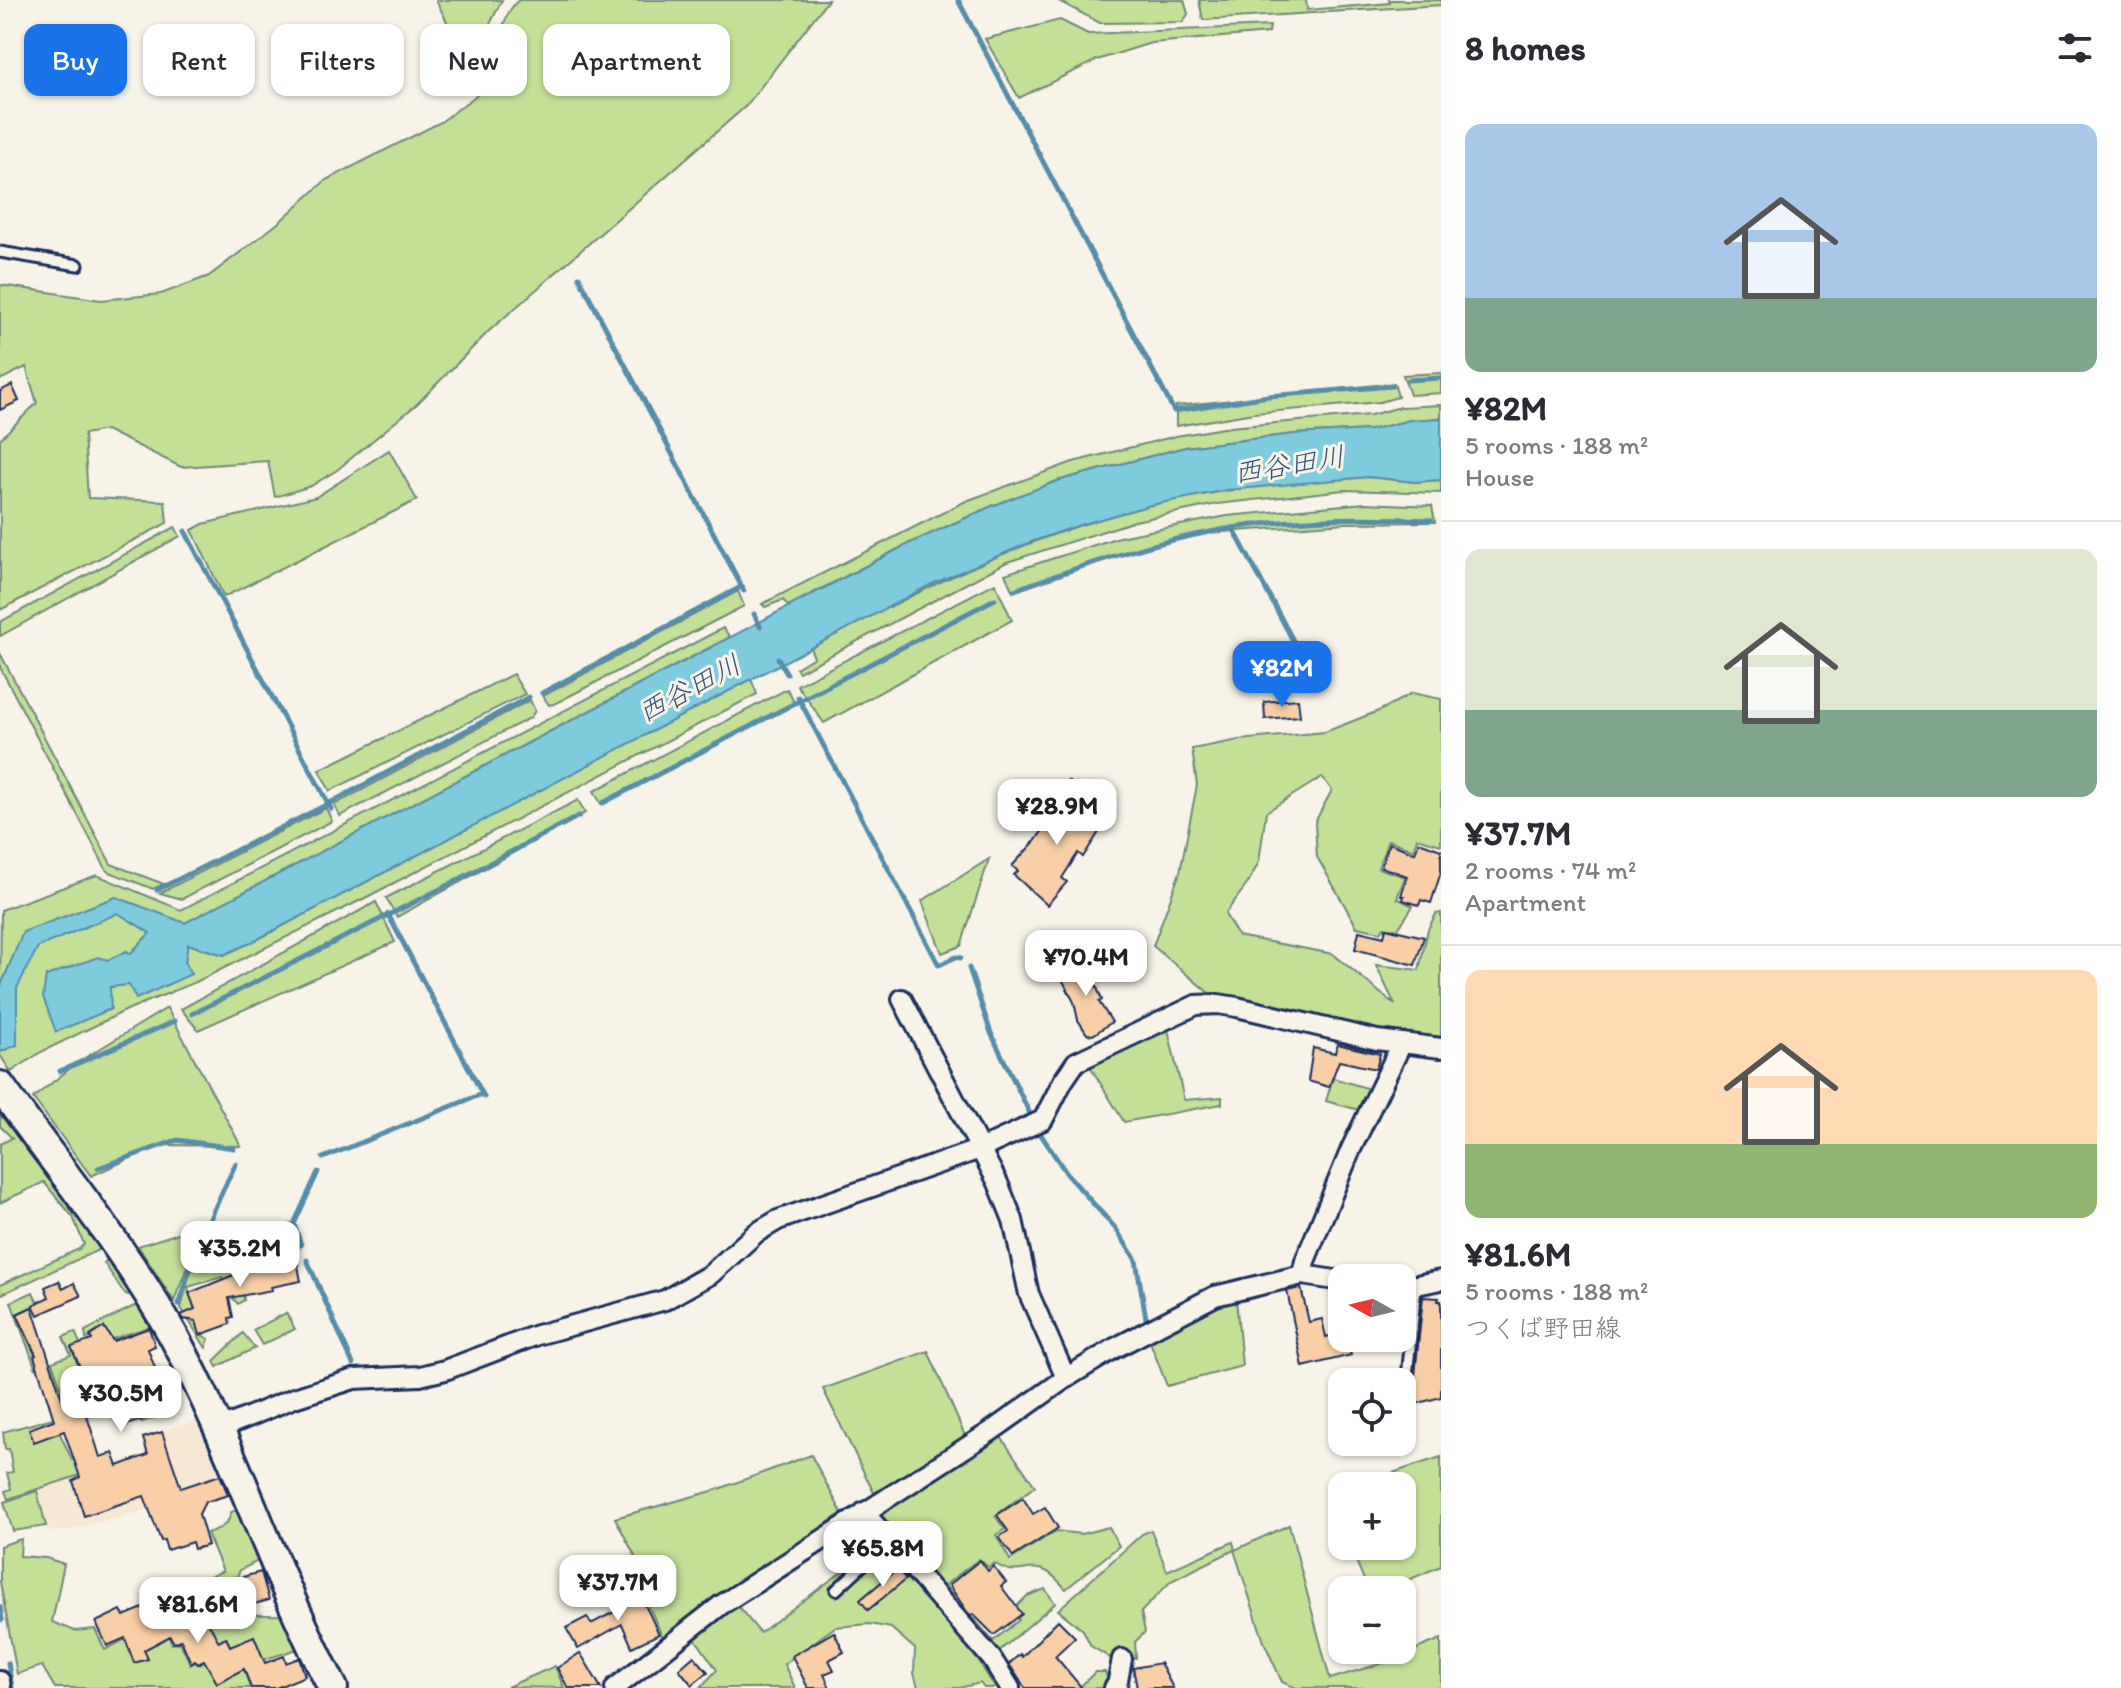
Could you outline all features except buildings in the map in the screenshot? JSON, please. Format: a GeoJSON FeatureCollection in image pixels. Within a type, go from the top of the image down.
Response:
{"type":"FeatureCollection","features":[{"type":"Feature","properties":{"kind":"main road"},"geometry":{"type":"LineString","coordinates":[[0,1086],[143,1285],[172,1334],[219,1429],[290,1599],[333,1688]]}},
{"type":"Feature","properties":{"kind":"street"},"geometry":{"type":"LineString","coordinates":[[902,999],[998,1183],[1013,1220],[1029,1294],[1066,1378]]}},
{"type":"Feature","properties":{"kind":"street"},"geometry":{"type":"LineString","coordinates":[[219,1429],[294,1398],[354,1379],[420,1376],[445,1370],[537,1335],[665,1300],[701,1280],[756,1233],[778,1220],[980,1149],[1043,1120],[1076,1062],[1196,1005],[1237,1007],[1377,1040],[1441,1048]]}},
{"type":"Feature","properties":{"kind":"street"},"geometry":{"type":"LineString","coordinates":[[1302,1275],[1351,1149],[1402,1043]]}},
{"type":"Feature","properties":{"kind":"street"},"geometry":{"type":"LineString","coordinates":[[615,1688],[721,1605],[1115,1348],[1215,1296],[1302,1275],[1328,1279]]}},
{"type":"Feature","properties":{"kind":"street"},"geometry":{"type":"LineString","coordinates":[[1416,1285],[1441,1280]]}},
{"type":"Feature","properties":{"kind":"street"},"geometry":{"type":"LineString","coordinates":[[864,1512],[992,1659],[1010,1688]]}},
{"type":"Feature","properties":{"kind":"street"},"geometry":{"type":"LineString","coordinates":[[1114,1688],[1122,1659]]}},
{"type":"Feature","properties":{"kind":"street"},"geometry":{"type":"LineString","coordinates":[[0,1681],[1,1688]]}},
{"type":"Feature","properties":{"kind":"lane"},"geometry":{"type":"LineString","coordinates":[[0,252],[78,265]]}},
{"type":"Feature","properties":{"kind":"lane"},"geometry":{"type":"LineString","coordinates":[[836,1590],[889,1540]]}},
{"type":"Feature","properties":{"kind":"shaded area"},"geometry":{"type":"Polygon","coordinates":[[[201,1419],[225,1472],[178,1487],[181,1498],[69,1530],[47,1532],[37,1491],[146,1454],[141,1436],[201,1419]]]}},
{"type":"Feature","properties":{"kind":"green space"},"geometry":{"type":"Polygon","coordinates":[[[436,0],[502,0],[490,24],[448,24],[436,0]]]}},
{"type":"Feature","properties":{"kind":"green space"},"geometry":{"type":"Polygon","coordinates":[[[519,0],[828,0],[746,106],[489,331],[417,404],[337,470],[311,486],[275,497],[268,461],[181,467],[106,430],[84,434],[88,498],[165,501],[167,523],[0,610],[0,439],[37,403],[26,367],[0,380],[0,285],[101,300],[161,294],[209,276],[277,224],[326,180],[441,122],[475,96],[527,96],[527,24],[504,24],[519,0]]]}},
{"type":"Feature","properties":{"kind":"green space"},"geometry":{"type":"Polygon","coordinates":[[[1057,0],[1184,0],[1188,14],[1183,22],[1100,23],[1057,0]]]}},
{"type":"Feature","properties":{"kind":"green space"},"geometry":{"type":"Polygon","coordinates":[[[1199,0],[1306,0],[1307,10],[1390,3],[1389,0],[1441,0],[1441,5],[1203,20],[1199,0]]]}},
{"type":"Feature","properties":{"kind":"green space"},"geometry":{"type":"Polygon","coordinates":[[[1060,20],[1088,34],[1270,26],[1269,33],[1151,43],[1097,60],[1019,98],[985,39],[1060,20]]]}},
{"type":"Feature","properties":{"kind":"green space"},"geometry":{"type":"Polygon","coordinates":[[[1441,373],[1441,393],[1410,395],[1403,375],[1441,373]]]}},
{"type":"Feature","properties":{"kind":"green space"},"geometry":{"type":"Polygon","coordinates":[[[1394,383],[1398,397],[1380,402],[1254,413],[1176,426],[1176,406],[1394,383]]]}},
{"type":"Feature","properties":{"kind":"green space"},"geometry":{"type":"Polygon","coordinates":[[[1441,405],[1441,418],[1410,420],[1370,430],[1294,434],[1185,447],[1057,481],[908,544],[788,606],[783,600],[765,607],[762,604],[966,501],[1073,462],[1176,436],[1230,427],[1370,415],[1401,407],[1441,405]]]}},
{"type":"Feature","properties":{"kind":"green space"},"geometry":{"type":"Polygon","coordinates":[[[389,450],[417,500],[224,597],[192,530],[203,524],[316,497],[389,450]]]}},
{"type":"Feature","properties":{"kind":"green space"},"geometry":{"type":"Polygon","coordinates":[[[1368,477],[1415,482],[1441,480],[1441,493],[1344,490],[1217,504],[1135,521],[1007,562],[799,672],[796,668],[814,657],[810,648],[851,626],[976,566],[1062,531],[1151,505],[1205,494],[1368,477]]]}},
{"type":"Feature","properties":{"kind":"green space"},"geometry":{"type":"Polygon","coordinates":[[[1365,503],[1432,506],[1435,522],[1346,523],[1196,534],[1125,552],[1013,592],[1005,574],[1119,537],[1227,516],[1365,503]]]}},
{"type":"Feature","properties":{"kind":"green space"},"geometry":{"type":"Polygon","coordinates":[[[175,527],[180,536],[0,636],[0,622],[175,527]]]}},
{"type":"Feature","properties":{"kind":"green space"},"geometry":{"type":"Polygon","coordinates":[[[995,583],[1012,620],[824,723],[797,685],[995,583]]]}},
{"type":"Feature","properties":{"kind":"green space"},"geometry":{"type":"Polygon","coordinates":[[[738,591],[744,606],[554,704],[549,705],[543,696],[738,591]]]}},
{"type":"Feature","properties":{"kind":"green space"},"geometry":{"type":"Polygon","coordinates":[[[723,628],[730,637],[185,923],[116,897],[24,932],[0,988],[1,910],[97,875],[181,910],[723,628]]]}},
{"type":"Feature","properties":{"kind":"green space"},"geometry":{"type":"Polygon","coordinates":[[[0,653],[111,864],[164,884],[153,889],[107,871],[0,667],[0,653]]]}},
{"type":"Feature","properties":{"kind":"green space"},"geometry":{"type":"Polygon","coordinates":[[[513,674],[525,694],[330,791],[319,770],[513,674]]]}},
{"type":"Feature","properties":{"kind":"green space"},"geometry":{"type":"Polygon","coordinates":[[[751,679],[757,694],[365,898],[196,982],[129,1009],[41,1052],[11,1072],[0,1055],[0,1052],[17,1044],[16,988],[37,947],[118,913],[150,933],[130,954],[127,951],[108,960],[110,987],[191,974],[185,962],[187,944],[224,955],[751,679]]]}},
{"type":"Feature","properties":{"kind":"green space"},"geometry":{"type":"Polygon","coordinates":[[[787,689],[795,704],[601,804],[594,791],[787,689]]]}},
{"type":"Feature","properties":{"kind":"green space"},"geometry":{"type":"Polygon","coordinates":[[[1412,693],[1441,699],[1441,845],[1417,838],[1414,850],[1388,840],[1378,868],[1405,877],[1397,898],[1413,906],[1398,929],[1384,927],[1381,932],[1357,927],[1317,857],[1315,822],[1332,790],[1322,777],[1266,812],[1259,862],[1225,914],[1238,936],[1333,954],[1395,1005],[1376,965],[1419,970],[1428,929],[1436,914],[1441,913],[1441,1040],[1395,1034],[1209,993],[1153,946],[1180,872],[1197,785],[1192,749],[1239,740],[1325,732],[1381,710],[1412,693]]]}},
{"type":"Feature","properties":{"kind":"green space"},"geometry":{"type":"Polygon","coordinates":[[[530,700],[535,711],[530,718],[340,816],[334,805],[530,700]]]}},
{"type":"Feature","properties":{"kind":"green space"},"geometry":{"type":"Polygon","coordinates":[[[578,800],[585,813],[397,917],[386,898],[578,800]]]}},
{"type":"Feature","properties":{"kind":"green space"},"geometry":{"type":"Polygon","coordinates":[[[326,808],[332,821],[182,899],[160,893],[326,808]]]}},
{"type":"Feature","properties":{"kind":"green space"},"geometry":{"type":"Polygon","coordinates":[[[989,859],[961,946],[942,953],[922,901],[989,859]]]}},
{"type":"Feature","properties":{"kind":"green space"},"geometry":{"type":"Polygon","coordinates":[[[376,902],[395,942],[198,1030],[181,1009],[376,902]]]}},
{"type":"Feature","properties":{"kind":"green space"},"geometry":{"type":"Polygon","coordinates":[[[167,1008],[241,1146],[160,1145],[91,1176],[33,1098],[78,1062],[167,1008]]]}},
{"type":"Feature","properties":{"kind":"green space"},"geometry":{"type":"Polygon","coordinates":[[[1167,1025],[1184,1100],[1222,1097],[1222,1104],[1124,1122],[1088,1063],[1167,1025]]]}},
{"type":"Feature","properties":{"kind":"green space"},"geometry":{"type":"Polygon","coordinates":[[[1333,1078],[1370,1089],[1359,1110],[1326,1101],[1333,1078]]]}},
{"type":"Feature","properties":{"kind":"green space"},"geometry":{"type":"Polygon","coordinates":[[[0,1110],[50,1181],[105,1247],[0,1295],[0,1285],[84,1244],[73,1217],[44,1182],[0,1203],[0,1144],[12,1138],[0,1126],[0,1110]]]}},
{"type":"Feature","properties":{"kind":"green space"},"geometry":{"type":"Polygon","coordinates":[[[290,1224],[299,1248],[237,1261],[244,1300],[238,1304],[222,1277],[188,1287],[202,1335],[209,1339],[206,1348],[181,1308],[189,1276],[207,1233],[225,1234],[290,1224]]]}},
{"type":"Feature","properties":{"kind":"green space"},"geometry":{"type":"Polygon","coordinates":[[[203,1225],[174,1301],[138,1246],[203,1225]]]}},
{"type":"Feature","properties":{"kind":"green space"},"geometry":{"type":"Polygon","coordinates":[[[109,1258],[132,1290],[128,1295],[104,1263],[109,1258]]]}},
{"type":"Feature","properties":{"kind":"green space"},"geometry":{"type":"Polygon","coordinates":[[[33,1292],[38,1304],[16,1314],[39,1364],[40,1367],[36,1369],[11,1302],[33,1292]]]}},
{"type":"Feature","properties":{"kind":"green space"},"geometry":{"type":"Polygon","coordinates":[[[1236,1298],[1242,1366],[1167,1386],[1149,1339],[1236,1298]]]}},
{"type":"Feature","properties":{"kind":"green space"},"geometry":{"type":"Polygon","coordinates":[[[134,1306],[142,1307],[152,1326],[97,1344],[93,1337],[86,1339],[85,1331],[134,1306]]]}},
{"type":"Feature","properties":{"kind":"green space"},"geometry":{"type":"Polygon","coordinates":[[[286,1313],[295,1329],[262,1345],[253,1330],[286,1313]]]}},
{"type":"Feature","properties":{"kind":"green space"},"geometry":{"type":"Polygon","coordinates":[[[75,1332],[83,1350],[74,1354],[87,1390],[64,1397],[52,1362],[71,1355],[63,1337],[75,1332]]]}},
{"type":"Feature","properties":{"kind":"green space"},"geometry":{"type":"Polygon","coordinates":[[[243,1333],[255,1348],[217,1367],[214,1361],[243,1333]]]}},
{"type":"Feature","properties":{"kind":"green space"},"geometry":{"type":"Polygon","coordinates":[[[928,1351],[966,1438],[874,1493],[823,1389],[928,1351]]]}},
{"type":"Feature","properties":{"kind":"green space"},"geometry":{"type":"Polygon","coordinates":[[[170,1397],[174,1407],[171,1412],[142,1422],[138,1410],[170,1397]]]}},
{"type":"Feature","properties":{"kind":"green space"},"geometry":{"type":"Polygon","coordinates":[[[53,1418],[72,1460],[78,1458],[92,1471],[8,1499],[5,1491],[11,1489],[7,1473],[13,1472],[3,1432],[53,1418]]]}},
{"type":"Feature","properties":{"kind":"green space"},"geometry":{"type":"Polygon","coordinates":[[[1001,1437],[1035,1486],[995,1516],[1005,1529],[996,1535],[1010,1560],[1056,1531],[1081,1534],[1109,1527],[1119,1546],[1066,1589],[1046,1571],[1009,1570],[994,1563],[988,1567],[979,1559],[945,1585],[993,1641],[1019,1620],[1013,1610],[1027,1596],[1045,1589],[1055,1603],[997,1653],[882,1521],[881,1505],[1001,1437]]]}},
{"type":"Feature","properties":{"kind":"green space"},"geometry":{"type":"Polygon","coordinates":[[[811,1455],[842,1513],[663,1638],[639,1584],[647,1579],[615,1518],[716,1490],[811,1455]]]}},
{"type":"Feature","properties":{"kind":"green space"},"geometry":{"type":"Polygon","coordinates":[[[1441,1457],[1441,1566],[1416,1577],[1362,1576],[1356,1560],[1416,1560],[1416,1472],[1395,1472],[1441,1457]]]}},
{"type":"Feature","properties":{"kind":"green space"},"geometry":{"type":"Polygon","coordinates":[[[37,1491],[46,1526],[13,1531],[4,1502],[37,1491]]]}},
{"type":"Feature","properties":{"kind":"green space"},"geometry":{"type":"Polygon","coordinates":[[[240,1509],[258,1561],[240,1570],[227,1593],[214,1601],[190,1585],[223,1571],[207,1533],[223,1526],[231,1512],[240,1509]]]}},
{"type":"Feature","properties":{"kind":"green space"},"geometry":{"type":"Polygon","coordinates":[[[1289,1525],[1330,1679],[1380,1664],[1416,1664],[1416,1649],[1441,1639],[1441,1688],[1296,1688],[1282,1682],[1264,1642],[1234,1550],[1171,1581],[1141,1612],[1145,1632],[1135,1642],[1136,1658],[1115,1661],[1091,1646],[1083,1630],[1058,1610],[1142,1534],[1151,1530],[1167,1571],[1233,1542],[1235,1550],[1289,1525]]]}},
{"type":"Feature","properties":{"kind":"green space"},"geometry":{"type":"Polygon","coordinates":[[[21,1539],[20,1556],[46,1558],[64,1564],[52,1622],[75,1631],[95,1629],[105,1650],[162,1620],[172,1644],[180,1642],[190,1664],[204,1661],[211,1670],[235,1655],[226,1637],[216,1642],[206,1623],[210,1620],[208,1617],[227,1622],[257,1615],[283,1615],[298,1649],[243,1666],[250,1688],[55,1688],[42,1666],[17,1674],[0,1582],[0,1546],[21,1539]]]}},
{"type":"Feature","properties":{"kind":"green space"},"geometry":{"type":"Polygon","coordinates":[[[880,1543],[978,1660],[995,1688],[984,1688],[980,1683],[959,1688],[918,1688],[914,1673],[915,1649],[891,1628],[870,1624],[835,1627],[784,1664],[795,1688],[700,1688],[717,1670],[694,1637],[737,1605],[760,1633],[880,1543]]]}},
{"type":"Feature","properties":{"kind":"green space"},"geometry":{"type":"Polygon","coordinates":[[[555,1666],[564,1688],[507,1687],[555,1666]]]}},
{"type":"Feature","properties":{"kind":"green space"},"geometry":{"type":"Polygon","coordinates":[[[1095,1672],[1105,1672],[1110,1685],[1108,1688],[1079,1688],[1095,1672]]]}},
{"type":"Feature","properties":{"kind":"water","name":"西谷田川"},"geometry":{"type":"Polygon","coordinates":[[[1441,418],[1441,480],[1415,482],[1368,477],[1227,490],[1151,505],[1031,542],[932,584],[258,939],[224,955],[188,944],[185,962],[191,974],[136,999],[129,985],[110,987],[111,1009],[56,1032],[43,997],[46,976],[98,957],[108,960],[127,951],[130,954],[150,933],[118,913],[38,947],[17,988],[17,1045],[0,1052],[0,988],[23,932],[116,897],[185,923],[908,544],[1057,481],[1185,447],[1294,434],[1370,430],[1410,420],[1441,418]]]}},
{"type":"Feature","properties":{"kind":"waterway"},"geometry":{"type":"LineString","coordinates":[[958,0],[1174,411],[1268,396],[1392,386]]}},
{"type":"Feature","properties":{"kind":"waterway"},"geometry":{"type":"LineString","coordinates":[[579,277],[744,591]]}},
{"type":"Feature","properties":{"kind":"waterway"},"geometry":{"type":"LineString","coordinates":[[1408,380],[1441,378]]}},
{"type":"Feature","properties":{"kind":"waterway"},"geometry":{"type":"LineString","coordinates":[[1014,590],[1126,553],[1224,529],[1313,520],[1431,520]]}},
{"type":"Feature","properties":{"kind":"waterway"},"geometry":{"type":"LineString","coordinates":[[1233,528],[1305,663]]}},
{"type":"Feature","properties":{"kind":"waterway"},"geometry":{"type":"LineString","coordinates":[[185,531],[331,809]]}},
{"type":"Feature","properties":{"kind":"waterway"},"geometry":{"type":"LineString","coordinates":[[542,693],[741,587]]}},
{"type":"Feature","properties":{"kind":"waterway"},"geometry":{"type":"LineString","coordinates":[[603,803],[995,599]]}},
{"type":"Feature","properties":{"kind":"waterway"},"geometry":{"type":"LineString","coordinates":[[754,614],[760,626]]}},
{"type":"Feature","properties":{"kind":"waterway"},"geometry":{"type":"LineString","coordinates":[[778,658],[787,674]]}},
{"type":"Feature","properties":{"kind":"waterway"},"geometry":{"type":"LineString","coordinates":[[157,890],[328,804],[529,697]]}},
{"type":"Feature","properties":{"kind":"waterway"},"geometry":{"type":"LineString","coordinates":[[798,697],[939,965],[956,957],[961,958]]}},
{"type":"Feature","properties":{"kind":"waterway"},"geometry":{"type":"LineString","coordinates":[[192,1014],[579,816]]}},
{"type":"Feature","properties":{"kind":"waterway"},"geometry":{"type":"LineString","coordinates":[[388,914],[484,1097]]}},
{"type":"Feature","properties":{"kind":"waterway"},"geometry":{"type":"LineString","coordinates":[[969,968],[991,1033],[1032,1118]]}},
{"type":"Feature","properties":{"kind":"waterway"},"geometry":{"type":"LineString","coordinates":[[60,1071],[175,1021]]}},
{"type":"Feature","properties":{"kind":"waterway"},"geometry":{"type":"LineString","coordinates":[[323,1158],[482,1094]]}},
{"type":"Feature","properties":{"kind":"waterway"},"geometry":{"type":"LineString","coordinates":[[1040,1133],[1067,1174],[1116,1229],[1136,1260],[1147,1324]]}},
{"type":"Feature","properties":{"kind":"waterway"},"geometry":{"type":"LineString","coordinates":[[98,1168],[177,1140],[234,1148]]}},
{"type":"Feature","properties":{"kind":"waterway"},"geometry":{"type":"LineString","coordinates":[[179,1304],[197,1250],[236,1163]]}},
{"type":"Feature","properties":{"kind":"waterway"},"geometry":{"type":"LineString","coordinates":[[301,1245],[294,1224],[318,1172]]}},
{"type":"Feature","properties":{"kind":"waterway"},"geometry":{"type":"LineString","coordinates":[[307,1260],[353,1364]]}},
{"type":"Feature","properties":{"kind":"waterway"},"geometry":{"type":"LineString","coordinates":[[0,1607],[2,1620]]}},
{"type":"Feature","properties":{"kind":"waterway"},"geometry":{"type":"LineString","coordinates":[[8,1663],[12,1688]]}}]}
